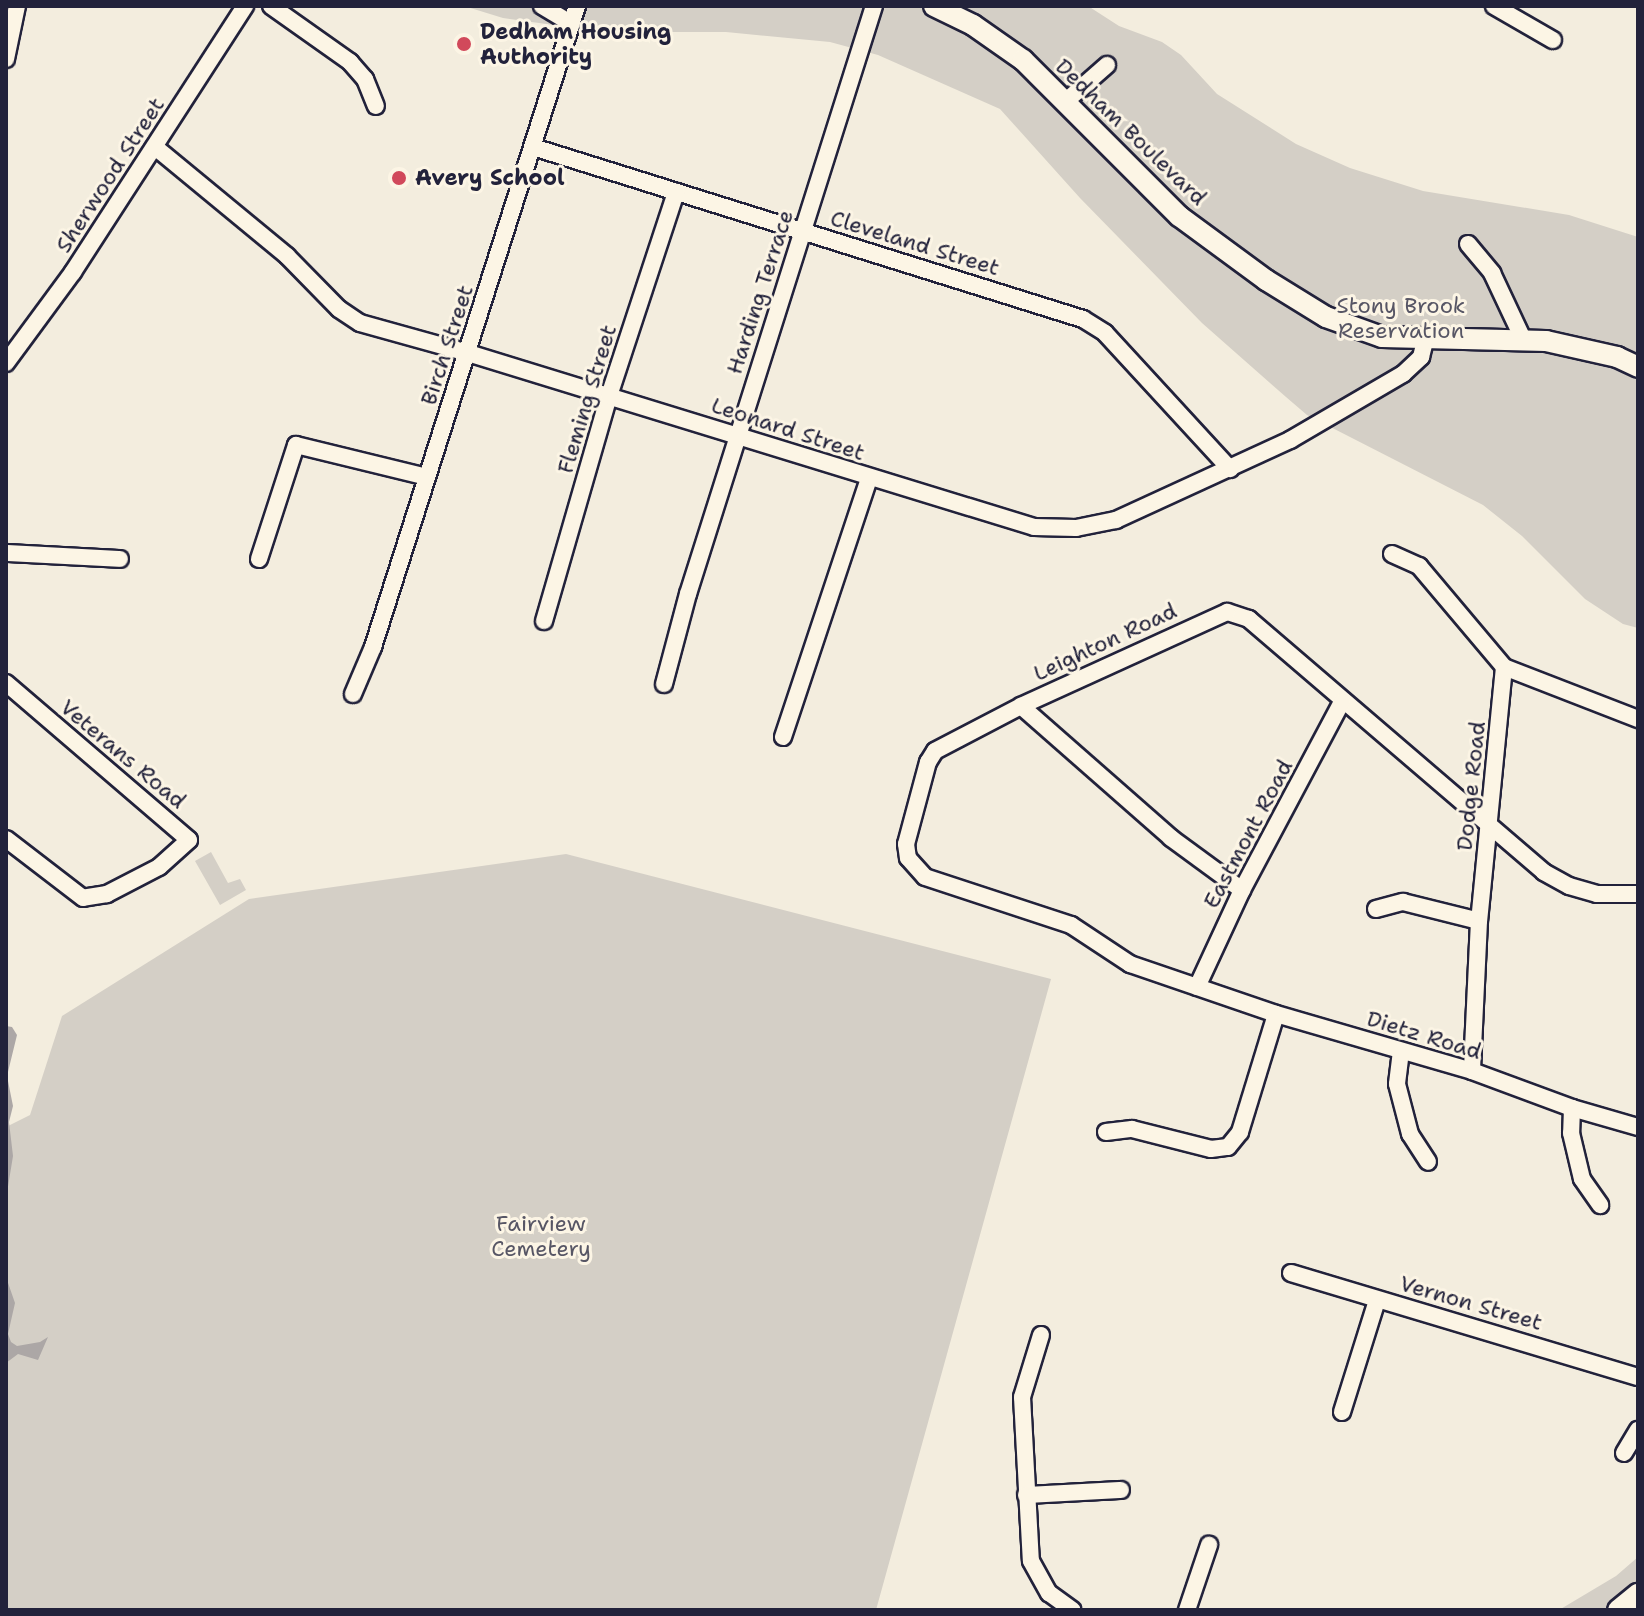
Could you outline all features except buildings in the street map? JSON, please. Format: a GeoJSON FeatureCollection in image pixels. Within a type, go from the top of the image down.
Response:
{"type":"FeatureCollection","features":[{"type":"Feature","properties":{"kind":"main road","name":"Dedham Boulevard"},"geometry":{"type":"LineString","coordinates":[[934,6],[1006,47],[1179,216],[1277,288],[1326,317],[1365,332],[1425,341],[1523,339],[1617,357],[1638,367]]}},
{"type":"Feature","properties":{"kind":"main road"},"geometry":{"type":"LineString","coordinates":[[1618,1610],[1638,1594]]}},
{"type":"Feature","properties":{"kind":"street"},"geometry":{"type":"LineString","coordinates":[[6,59],[17,6]]}},
{"type":"Feature","properties":{"kind":"street","name":"Sherwood Street"},"geometry":{"type":"LineString","coordinates":[[6,363],[73,272],[245,6]]}},
{"type":"Feature","properties":{"kind":"street"},"geometry":{"type":"LineString","coordinates":[[271,6],[350,62],[365,79],[376,106]]}},
{"type":"Feature","properties":{"kind":"street"},"geometry":{"type":"LineString","coordinates":[[542,6],[572,24]]}},
{"type":"Feature","properties":{"kind":"street","name":"Birch Street"},"geometry":{"type":"LineString","coordinates":[[353,694],[373,647],[577,6]]}},
{"type":"Feature","properties":{"kind":"street","name":"Harding Terrace"},"geometry":{"type":"LineString","coordinates":[[664,684],[738,436],[874,6]]}},
{"type":"Feature","properties":{"kind":"street"},"geometry":{"type":"LineString","coordinates":[[1494,6],[1553,40]]}},
{"type":"Feature","properties":{"kind":"street"},"geometry":{"type":"LineString","coordinates":[[1065,102],[1107,65]]}},
{"type":"Feature","properties":{"kind":"street","name":"Leonard Street"},"geometry":{"type":"LineString","coordinates":[[155,147],[287,256],[349,318],[1014,522],[1056,529],[1116,520],[1290,440],[1414,365],[1424,349],[1425,341]]}},
{"type":"Feature","properties":{"kind":"street","name":"Cleveland Street"},"geometry":{"type":"LineString","coordinates":[[533,147],[1094,324],[1230,469]]}},
{"type":"Feature","properties":{"kind":"street","name":"Fleming Street"},"geometry":{"type":"LineString","coordinates":[[544,621],[609,396],[676,192]]}},
{"type":"Feature","properties":{"kind":"street"},"geometry":{"type":"LineString","coordinates":[[1468,244],[1492,273],[1523,339]]}},
{"type":"Feature","properties":{"kind":"street"},"geometry":{"type":"LineString","coordinates":[[259,559],[296,445],[427,477]]}},
{"type":"Feature","properties":{"kind":"street"},"geometry":{"type":"LineString","coordinates":[[783,737],[869,478]]}},
{"type":"Feature","properties":{"kind":"street"},"geometry":{"type":"LineString","coordinates":[[6,553],[120,559]]}},
{"type":"Feature","properties":{"kind":"street"},"geometry":{"type":"LineString","coordinates":[[1392,554],[1419,566],[1504,667],[1638,719]]}},
{"type":"Feature","properties":{"kind":"street","name":"Leighton Road"},"geometry":{"type":"LineString","coordinates":[[1197,987],[1130,964],[1071,925],[925,877],[908,858],[906,844],[928,762],[947,743],[1227,612],[1249,619],[1342,702],[1544,872],[1569,886],[1597,894],[1638,894]]}},
{"type":"Feature","properties":{"kind":"street","name":"Dodge Road"},"geometry":{"type":"LineString","coordinates":[[1472,1071],[1479,921],[1504,667]]}},
{"type":"Feature","properties":{"kind":"street","name":"Veterans Road"},"geometry":{"type":"LineString","coordinates":[[6,683],[189,840],[159,867],[107,894],[83,898],[6,839]]}},
{"type":"Feature","properties":{"kind":"street","name":"Eastmont Road"},"geometry":{"type":"LineString","coordinates":[[1197,987],[1242,890],[1342,702]]}},
{"type":"Feature","properties":{"kind":"street"},"geometry":{"type":"LineString","coordinates":[[1021,706],[1171,838],[1242,890]]}},
{"type":"Feature","properties":{"kind":"street"},"geometry":{"type":"LineString","coordinates":[[1376,909],[1403,902],[1479,921]]}},
{"type":"Feature","properties":{"kind":"street","name":"Dietz Road"},"geometry":{"type":"LineString","coordinates":[[1197,987],[1276,1014],[1472,1071],[1572,1108],[1638,1127]]}},
{"type":"Feature","properties":{"kind":"street"},"geometry":{"type":"LineString","coordinates":[[1106,1132],[1132,1129],[1211,1149],[1228,1147],[1240,1132],[1276,1014]]}},
{"type":"Feature","properties":{"kind":"street"},"geometry":{"type":"LineString","coordinates":[[1401,1051],[1397,1084],[1410,1134],[1428,1162]]}},
{"type":"Feature","properties":{"kind":"street"},"geometry":{"type":"LineString","coordinates":[[1572,1108],[1571,1133],[1582,1179],[1600,1205]]}},
{"type":"Feature","properties":{"kind":"street","name":"Vernon Street"},"geometry":{"type":"LineString","coordinates":[[1291,1273],[1638,1377]]}},
{"type":"Feature","properties":{"kind":"street"},"geometry":{"type":"LineString","coordinates":[[1342,1412],[1377,1300]]}},
{"type":"Feature","properties":{"kind":"street"},"geometry":{"type":"LineString","coordinates":[[1041,1335],[1022,1397],[1031,1561],[1049,1593],[1072,1610]]}},
{"type":"Feature","properties":{"kind":"street"},"geometry":{"type":"LineString","coordinates":[[1624,1453],[1638,1430]]}},
{"type":"Feature","properties":{"kind":"street"},"geometry":{"type":"LineString","coordinates":[[1026,1495],[1121,1490]]}},
{"type":"Feature","properties":{"kind":"street"},"geometry":{"type":"LineString","coordinates":[[1187,1610],[1209,1545]]}},
{"type":"Feature","properties":{"kind":"green space","name":"Stony Brook Reservation"},"geometry":{"type":"Polygon","coordinates":[[[464,6],[1088,6],[1119,26],[1162,42],[1181,55],[1217,94],[1296,144],[1350,168],[1423,191],[1569,215],[1638,237],[1638,628],[1623,624],[1585,599],[1522,536],[1483,505],[1307,415],[1202,323],[1080,198],[1000,109],[878,55],[830,42],[726,32],[605,32],[503,18],[464,6]]]}},
{"type":"Feature","properties":{"kind":"green space"},"geometry":{"type":"Polygon","coordinates":[[[211,852],[228,883],[240,879],[246,890],[220,905],[195,861],[211,852]]]}},
{"type":"Feature","properties":{"kind":"green space","name":"Fairview Cemetery"},"geometry":{"type":"Polygon","coordinates":[[[566,854],[1051,979],[876,1610],[6,1610],[6,1127],[30,1115],[62,1016],[249,899],[566,854]]]}},
{"type":"Feature","properties":{"kind":"green space"},"geometry":{"type":"Polygon","coordinates":[[[1638,1557],[1638,1610],[1559,1610],[1616,1576],[1638,1557]]]}},
{"type":"Feature","properties":{"kind":"shaded area"},"geometry":{"type":"Polygon","coordinates":[[[6,1026],[12,1027],[17,1035],[7,1076],[13,1106],[9,1122],[13,1156],[6,1199],[6,1026]]]}},
{"type":"Feature","properties":{"kind":"shaded area"},"geometry":{"type":"Polygon","coordinates":[[[6,1277],[15,1303],[8,1334],[11,1342],[17,1346],[40,1342],[48,1337],[38,1360],[18,1354],[6,1363],[6,1277]]]}},
{"type":"Feature","properties":{"kind":"place","name":"Dedham Housing Authority"},"geometry":{"type":"Point","coordinates":[464,44]}},
{"type":"Feature","properties":{"kind":"place","name":"Avery School"},"geometry":{"type":"Point","coordinates":[399,178]}}]}
